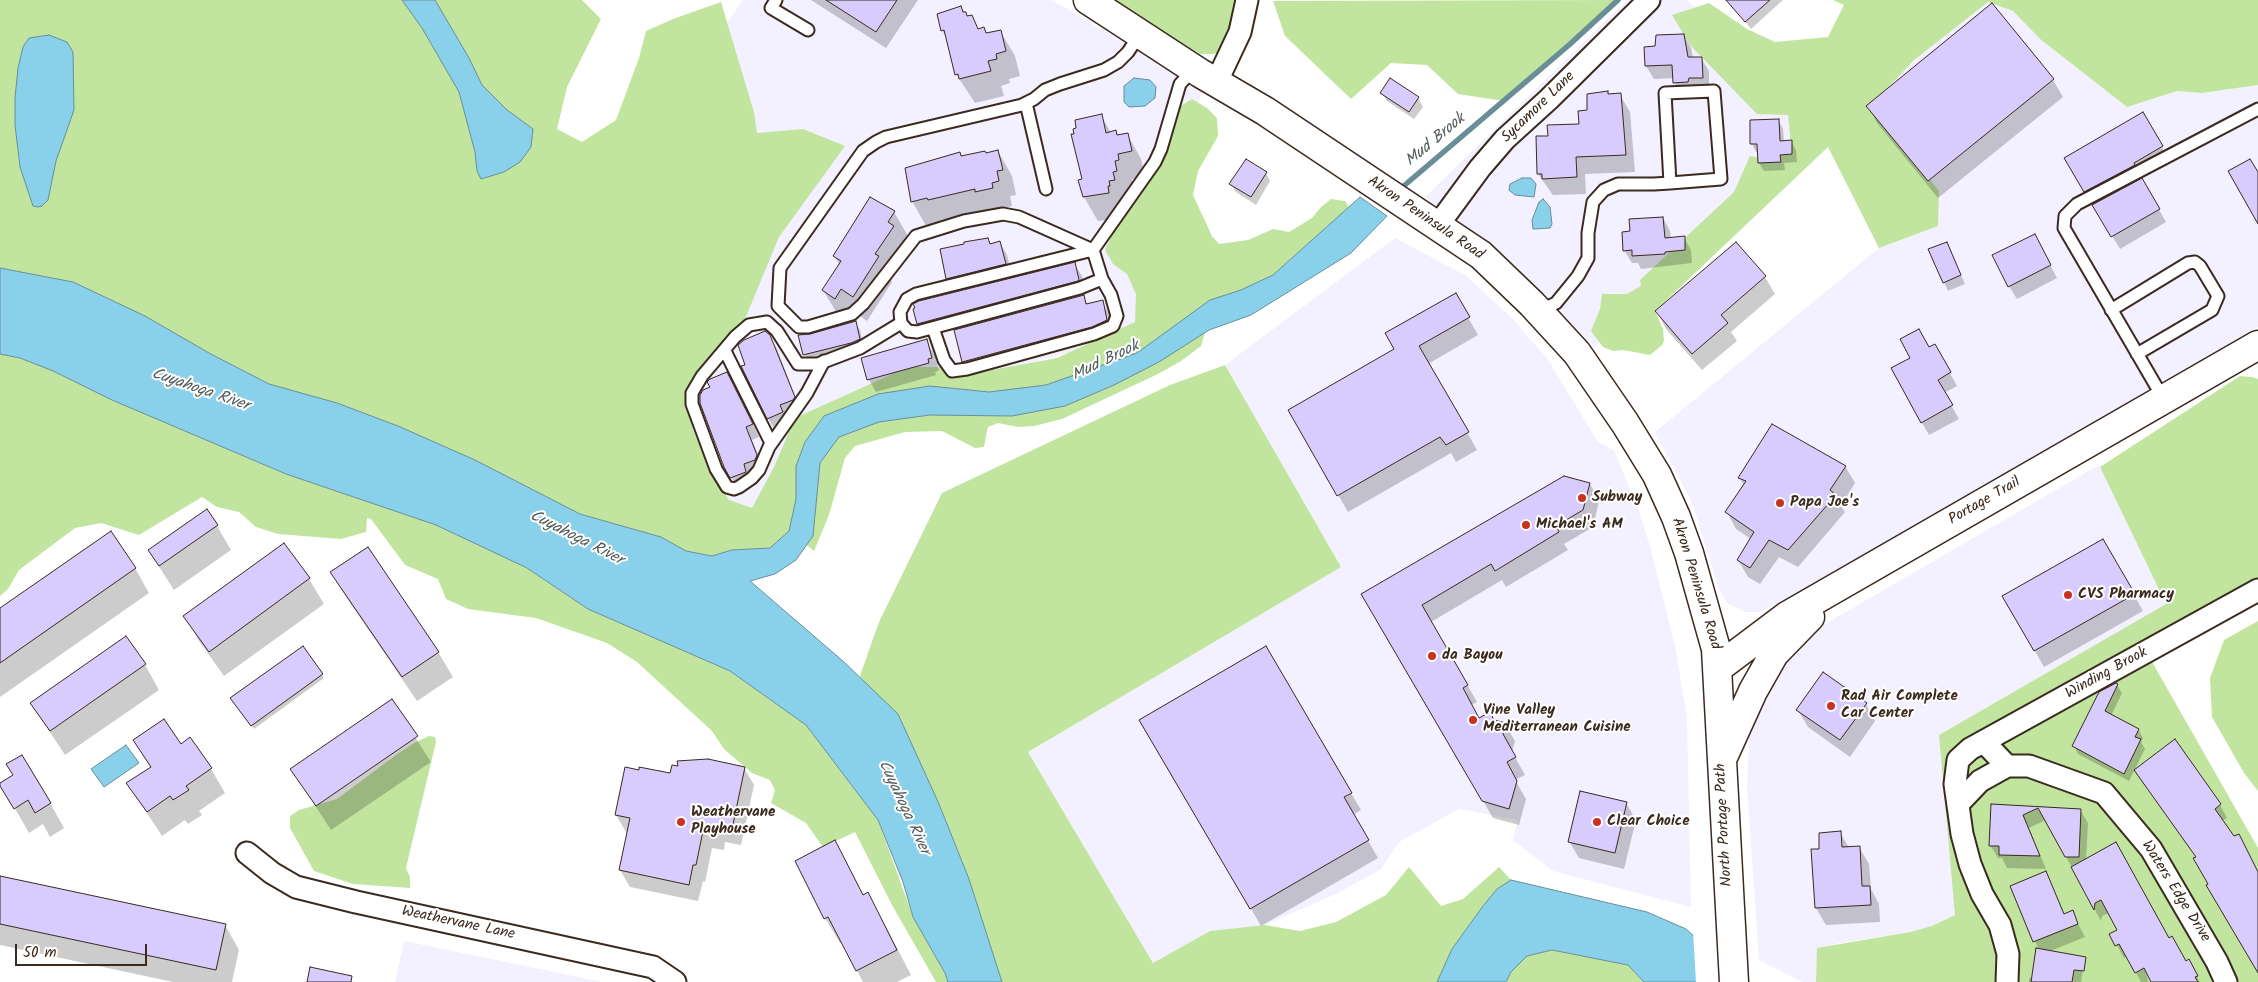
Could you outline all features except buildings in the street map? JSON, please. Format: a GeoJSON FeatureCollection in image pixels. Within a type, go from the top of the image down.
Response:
{"type":"FeatureCollection","features":[{"type":"Feature","properties":{"kind":"main road","name":"Akron Peninsula Road"},"geometry":{"type":"LineString","coordinates":[[1088,0],[1205,76],[1265,112],[1438,225],[1481,255],[1539,311],[1577,353],[1625,423],[1657,475],[1689,553],[1699,594],[1712,633],[1718,668]]}},
{"type":"Feature","properties":{"kind":"main road","name":"Portage Trail"},"geometry":{"type":"LineString","coordinates":[[1718,668],[1787,616],[2258,345]]}},
{"type":"Feature","properties":{"kind":"main road"},"geometry":{"type":"LineString","coordinates":[[1721,761],[1774,654],[1839,586]]}},
{"type":"Feature","properties":{"kind":"main road","name":"North Portage Path"},"geometry":{"type":"LineString","coordinates":[[1718,668],[1728,905],[1732,935],[1734,982]]}},
{"type":"Feature","properties":{"kind":"street"},"geometry":{"type":"LineString","coordinates":[[1205,76],[1240,32],[1247,0]]}},
{"type":"Feature","properties":{"kind":"street","name":"Sycamore Lane"},"geometry":{"type":"LineString","coordinates":[[1438,225],[1480,168],[1505,139],[1549,99],[1649,0]]}},
{"type":"Feature","properties":{"kind":"street","name":"Winding Brook"},"geometry":{"type":"LineString","coordinates":[[1958,804],[1955,784],[1958,760],[1970,749],[2258,590]]}},
{"type":"Feature","properties":{"kind":"street"},"geometry":{"type":"LineString","coordinates":[[1984,742],[2006,766],[1980,781],[1958,804],[1962,834],[1970,864],[1982,894],[2000,925],[2008,954],[2007,982]]}},
{"type":"Feature","properties":{"kind":"street","name":"Waters Edge Drive"},"geometry":{"type":"LineString","coordinates":[[2006,766],[2029,766],[2104,794],[2151,849],[2217,962],[2226,982]]}},
{"type":"Feature","properties":{"kind":"street","name":"Weathervane Lane"},"geometry":{"type":"LineString","coordinates":[[247,853],[272,873],[296,886],[356,902],[652,967],[675,982]]}},
{"type":"Feature","properties":{"kind":"lane"},"geometry":{"type":"LineString","coordinates":[[776,0],[771,8],[808,30]]}},
{"type":"Feature","properties":{"kind":"lane"},"geometry":{"type":"LineString","coordinates":[[933,328],[944,360],[952,371],[966,369],[1094,334],[1113,326],[1117,316],[1111,295],[1102,279],[1093,250],[1019,217],[1003,214],[964,221],[916,236],[863,304],[852,314],[808,327],[799,327],[778,306],[780,268],[863,151],[876,142],[1026,103],[1045,90],[1104,70],[1118,62],[1128,52],[1140,34]]}},
{"type":"Feature","properties":{"kind":"lane"},"geometry":{"type":"LineString","coordinates":[[1102,279],[1080,288],[917,332],[908,331],[901,323],[900,312],[907,299],[916,294],[1093,250],[1155,162],[1162,149],[1180,84],[1205,76]]}},
{"type":"Feature","properties":{"kind":"lane"},"geometry":{"type":"LineString","coordinates":[[1539,311],[1556,303],[1578,276],[1588,258],[1588,233],[1593,202],[1604,190],[1618,184],[1670,183],[1721,179],[1714,91],[1665,92],[1670,183]]}},
{"type":"Feature","properties":{"kind":"lane"},"geometry":{"type":"LineString","coordinates":[[1026,103],[1046,189]]}},
{"type":"Feature","properties":{"kind":"lane"},"geometry":{"type":"LineString","coordinates":[[2163,398],[2064,228],[2065,216],[2077,204],[2258,110]]}},
{"type":"Feature","properties":{"kind":"lane"},"geometry":{"type":"LineString","coordinates":[[2111,310],[2188,263],[2195,262],[2200,266],[2218,296],[2212,310],[2137,354]]}},
{"type":"Feature","properties":{"kind":"lane"},"geometry":{"type":"LineString","coordinates":[[824,362],[806,394],[771,444],[759,470],[752,478],[734,489],[727,487],[716,469],[692,404],[692,393],[702,376],[735,337],[750,326],[767,322],[777,331],[798,364],[824,362],[860,348],[901,323]]}},
{"type":"Feature","properties":{"kind":"lane"},"geometry":{"type":"LineString","coordinates":[[725,350],[771,444]]}},
{"type":"Feature","properties":{"kind":"shaded area"},"geometry":{"type":"Polygon","coordinates":[[[743,0],[1052,0],[1204,89],[1171,162],[1153,331],[813,419],[758,503],[738,523],[708,476],[653,342],[816,134],[803,129],[757,133],[754,112],[727,23],[743,0]]]}},
{"type":"Feature","properties":{"kind":"shaded area"},"geometry":{"type":"Polygon","coordinates":[[[1627,0],[1687,0],[1829,130],[1594,347],[1541,292],[1425,197],[1627,0]]]}},
{"type":"Feature","properties":{"kind":"shaded area"},"geometry":{"type":"Polygon","coordinates":[[[1988,2],[2013,11],[2040,39],[2127,107],[2177,91],[2202,93],[2258,85],[2258,327],[1779,603],[1759,612],[1745,612],[1728,604],[1719,589],[1692,503],[1655,432],[1879,248],[1938,226],[1872,105],[1913,61],[1988,2]]]}},
{"type":"Feature","properties":{"kind":"shaded area"},"geometry":{"type":"Polygon","coordinates":[[[1395,238],[1465,275],[1511,317],[1548,360],[1598,442],[1614,450],[1639,511],[1650,546],[1675,646],[1687,718],[1691,907],[1553,871],[1513,840],[1518,820],[1459,809],[1399,842],[1381,869],[1338,893],[1265,925],[1210,931],[1153,963],[1028,752],[1341,567],[1225,365],[1395,238]]]}},
{"type":"Feature","properties":{"kind":"shaded area"},"geometry":{"type":"Polygon","coordinates":[[[2099,465],[2166,604],[1939,735],[1956,915],[1932,926],[1910,932],[1834,944],[1816,971],[1816,982],[1802,982],[1759,960],[1747,786],[1750,718],[1796,641],[2099,465]]]}},
{"type":"Feature","properties":{"kind":"shaded area"},"geometry":{"type":"Polygon","coordinates":[[[404,941],[458,952],[602,982],[395,982],[404,941]]]}},
{"type":"Feature","properties":{"kind":"green space"},"geometry":{"type":"Polygon","coordinates":[[[0,0],[582,0],[601,19],[567,87],[557,129],[582,142],[616,120],[639,58],[646,31],[721,2],[754,112],[757,133],[803,129],[845,146],[779,237],[745,319],[719,347],[689,394],[693,430],[712,473],[729,500],[752,508],[774,467],[795,418],[908,367],[944,367],[986,371],[1057,358],[1135,322],[1136,294],[1127,274],[1113,264],[1105,250],[1111,237],[1167,152],[1179,107],[1192,99],[1207,108],[1217,118],[1218,136],[1198,171],[1193,195],[1212,236],[1219,244],[1248,240],[1273,229],[1289,232],[1312,218],[1331,199],[1345,201],[1349,207],[1273,275],[1241,290],[1213,307],[1201,346],[1181,361],[1158,374],[1062,419],[1034,426],[1018,427],[998,423],[988,427],[984,447],[975,448],[942,431],[905,432],[855,446],[845,458],[829,515],[814,551],[789,531],[771,548],[732,550],[712,556],[686,551],[661,537],[580,514],[475,460],[398,426],[337,403],[271,385],[73,282],[0,268],[0,0]]]}},
{"type":"Feature","properties":{"kind":"green space"},"geometry":{"type":"Polygon","coordinates":[[[1109,0],[1242,0],[1223,52],[1200,54],[1109,0]]]}},
{"type":"Feature","properties":{"kind":"green space"},"geometry":{"type":"Polygon","coordinates":[[[1618,0],[1504,101],[1458,94],[1427,65],[1391,63],[1351,99],[1285,36],[1273,1],[1618,0]]]}},
{"type":"Feature","properties":{"kind":"green space"},"geometry":{"type":"Polygon","coordinates":[[[1833,0],[2258,0],[2258,85],[2202,93],[2177,91],[2127,107],[2040,39],[2013,11],[1988,2],[1913,61],[1872,105],[1939,191],[1938,226],[1879,248],[1828,147],[1655,311],[1663,329],[1664,341],[1662,345],[1650,355],[1623,350],[1613,351],[1603,347],[1591,331],[1600,309],[1602,294],[1627,294],[1641,286],[1640,280],[1734,192],[1750,156],[1774,160],[1780,155],[1792,154],[1788,115],[1757,114],[1690,45],[1672,15],[1709,3],[1747,29],[1775,42],[1828,37],[1844,5],[1833,0]]]}},
{"type":"Feature","properties":{"kind":"green space"},"geometry":{"type":"Polygon","coordinates":[[[0,354],[20,358],[53,371],[112,400],[286,474],[436,525],[527,568],[588,609],[730,671],[806,725],[878,820],[913,917],[945,973],[948,982],[936,982],[892,905],[855,832],[823,847],[806,823],[771,803],[775,790],[770,780],[752,773],[724,749],[712,731],[637,662],[607,643],[536,618],[468,609],[446,599],[438,579],[405,565],[371,519],[367,518],[366,532],[341,539],[278,534],[256,527],[239,512],[217,507],[202,497],[139,535],[101,523],[75,528],[19,570],[8,589],[0,596],[0,354]]]}},
{"type":"Feature","properties":{"kind":"green space"},"geometry":{"type":"Polygon","coordinates":[[[1225,365],[1341,567],[1028,752],[1153,963],[1210,931],[1265,925],[1300,931],[1336,922],[1386,895],[1409,867],[1441,906],[1463,899],[1499,867],[1511,880],[1497,889],[1483,906],[1452,949],[1437,982],[1002,982],[964,866],[939,804],[860,676],[879,622],[942,493],[1170,385],[1225,365]]]}},
{"type":"Feature","properties":{"kind":"green space"},"geometry":{"type":"Polygon","coordinates":[[[2240,376],[2258,379],[2258,581],[2143,646],[2258,848],[2258,982],[1816,982],[1817,948],[1910,932],[1932,926],[1955,915],[1939,735],[2166,604],[2100,467],[2240,376]]]}},
{"type":"Feature","properties":{"kind":"green space"},"geometry":{"type":"Polygon","coordinates":[[[2258,621],[2258,791],[2244,773],[2212,717],[2210,678],[2224,640],[2258,621]]]}},
{"type":"Feature","properties":{"kind":"green space"},"geometry":{"type":"Polygon","coordinates":[[[429,736],[435,737],[436,742],[406,868],[410,877],[410,888],[353,884],[314,871],[290,828],[290,816],[299,810],[337,799],[396,755],[429,736]]]}},
{"type":"Feature","properties":{"kind":"green space"},"geometry":{"type":"Polygon","coordinates":[[[1552,950],[1628,965],[1644,982],[1506,982],[1511,972],[1527,956],[1552,950]]]}},
{"type":"Feature","properties":{"kind":"water"},"geometry":{"type":"Polygon","coordinates":[[[402,0],[435,0],[469,58],[482,85],[507,110],[533,129],[531,147],[520,162],[504,172],[481,179],[477,171],[475,152],[459,92],[422,28],[402,0]]]}},
{"type":"Feature","properties":{"kind":"water"},"geometry":{"type":"Polygon","coordinates":[[[49,35],[67,42],[73,52],[74,110],[56,161],[48,200],[38,207],[33,206],[20,167],[15,125],[15,98],[18,68],[23,47],[29,38],[49,35]]]}},
{"type":"Feature","properties":{"kind":"water"},"geometry":{"type":"Polygon","coordinates":[[[1134,78],[1150,80],[1156,87],[1155,98],[1145,106],[1129,107],[1124,102],[1124,86],[1134,78]]]}},
{"type":"Feature","properties":{"kind":"water"},"geometry":{"type":"Polygon","coordinates":[[[1522,178],[1531,178],[1536,184],[1534,197],[1515,195],[1509,190],[1510,184],[1522,178]]]}},
{"type":"Feature","properties":{"kind":"water","name":"Cuyahoga River"},"geometry":{"type":"Polygon","coordinates":[[[1360,197],[1387,216],[1351,253],[1251,315],[1209,330],[1159,362],[1114,385],[1065,406],[1012,416],[930,415],[879,422],[839,437],[820,463],[813,536],[796,560],[775,574],[750,581],[844,662],[898,714],[939,804],[969,879],[1002,982],[948,982],[945,973],[913,917],[903,882],[878,820],[806,725],[730,671],[588,609],[527,568],[436,525],[286,474],[112,400],[53,371],[20,358],[0,354],[0,268],[73,282],[145,316],[209,353],[269,384],[337,403],[398,426],[475,460],[580,514],[661,537],[686,551],[712,556],[732,550],[770,548],[789,531],[796,499],[796,466],[805,442],[824,416],[878,394],[930,386],[989,392],[1046,385],[1137,353],[1210,300],[1241,290],[1273,275],[1360,197]]]}},
{"type":"Feature","properties":{"kind":"water"},"geometry":{"type":"Polygon","coordinates":[[[1543,199],[1550,207],[1552,224],[1550,228],[1533,229],[1532,220],[1539,202],[1543,199]]]}},
{"type":"Feature","properties":{"kind":"water"},"geometry":{"type":"Polygon","coordinates":[[[126,745],[139,763],[104,787],[91,769],[126,745]]]}},
{"type":"Feature","properties":{"kind":"water"},"geometry":{"type":"Polygon","coordinates":[[[1511,880],[1647,912],[1686,929],[1746,982],[1644,982],[1628,965],[1552,950],[1527,956],[1511,972],[1506,982],[1437,982],[1452,949],[1483,906],[1497,889],[1511,880]]]}},
{"type":"Feature","properties":{"kind":"pier"},"geometry":{"type":"Polygon","coordinates":[[[1693,931],[1747,980],[1748,982],[1696,982],[1693,931]]]}},
{"type":"Feature","properties":{"kind":"waterway","name":"Mud Brook"},"geometry":{"type":"LineString","coordinates":[[1399,190],[1569,45],[1618,0]]}},
{"type":"Feature","properties":{"kind":"place","name":"Subway"},"geometry":{"type":"Point","coordinates":[1582,498]}},
{"type":"Feature","properties":{"kind":"place","name":"Papa Joe's"},"geometry":{"type":"Point","coordinates":[1780,503]}},
{"type":"Feature","properties":{"kind":"place","name":"Michael's AM"},"geometry":{"type":"Point","coordinates":[1526,525]}},
{"type":"Feature","properties":{"kind":"place","name":"CVS Pharmacy"},"geometry":{"type":"Point","coordinates":[2068,595]}},
{"type":"Feature","properties":{"kind":"place","name":"da Bayou"},"geometry":{"type":"Point","coordinates":[1432,656]}},
{"type":"Feature","properties":{"kind":"place","name":"Rad Air Complete Car Center"},"geometry":{"type":"Point","coordinates":[1831,706]}},
{"type":"Feature","properties":{"kind":"place","name":"Vine Valley Mediterranean Cuisine"},"geometry":{"type":"Point","coordinates":[1473,720]}},
{"type":"Feature","properties":{"kind":"place","name":"Weathervane Playhouse"},"geometry":{"type":"Point","coordinates":[681,822]}},
{"type":"Feature","properties":{"kind":"place","name":"Clear Choice"},"geometry":{"type":"Point","coordinates":[1597,822]}}]}
